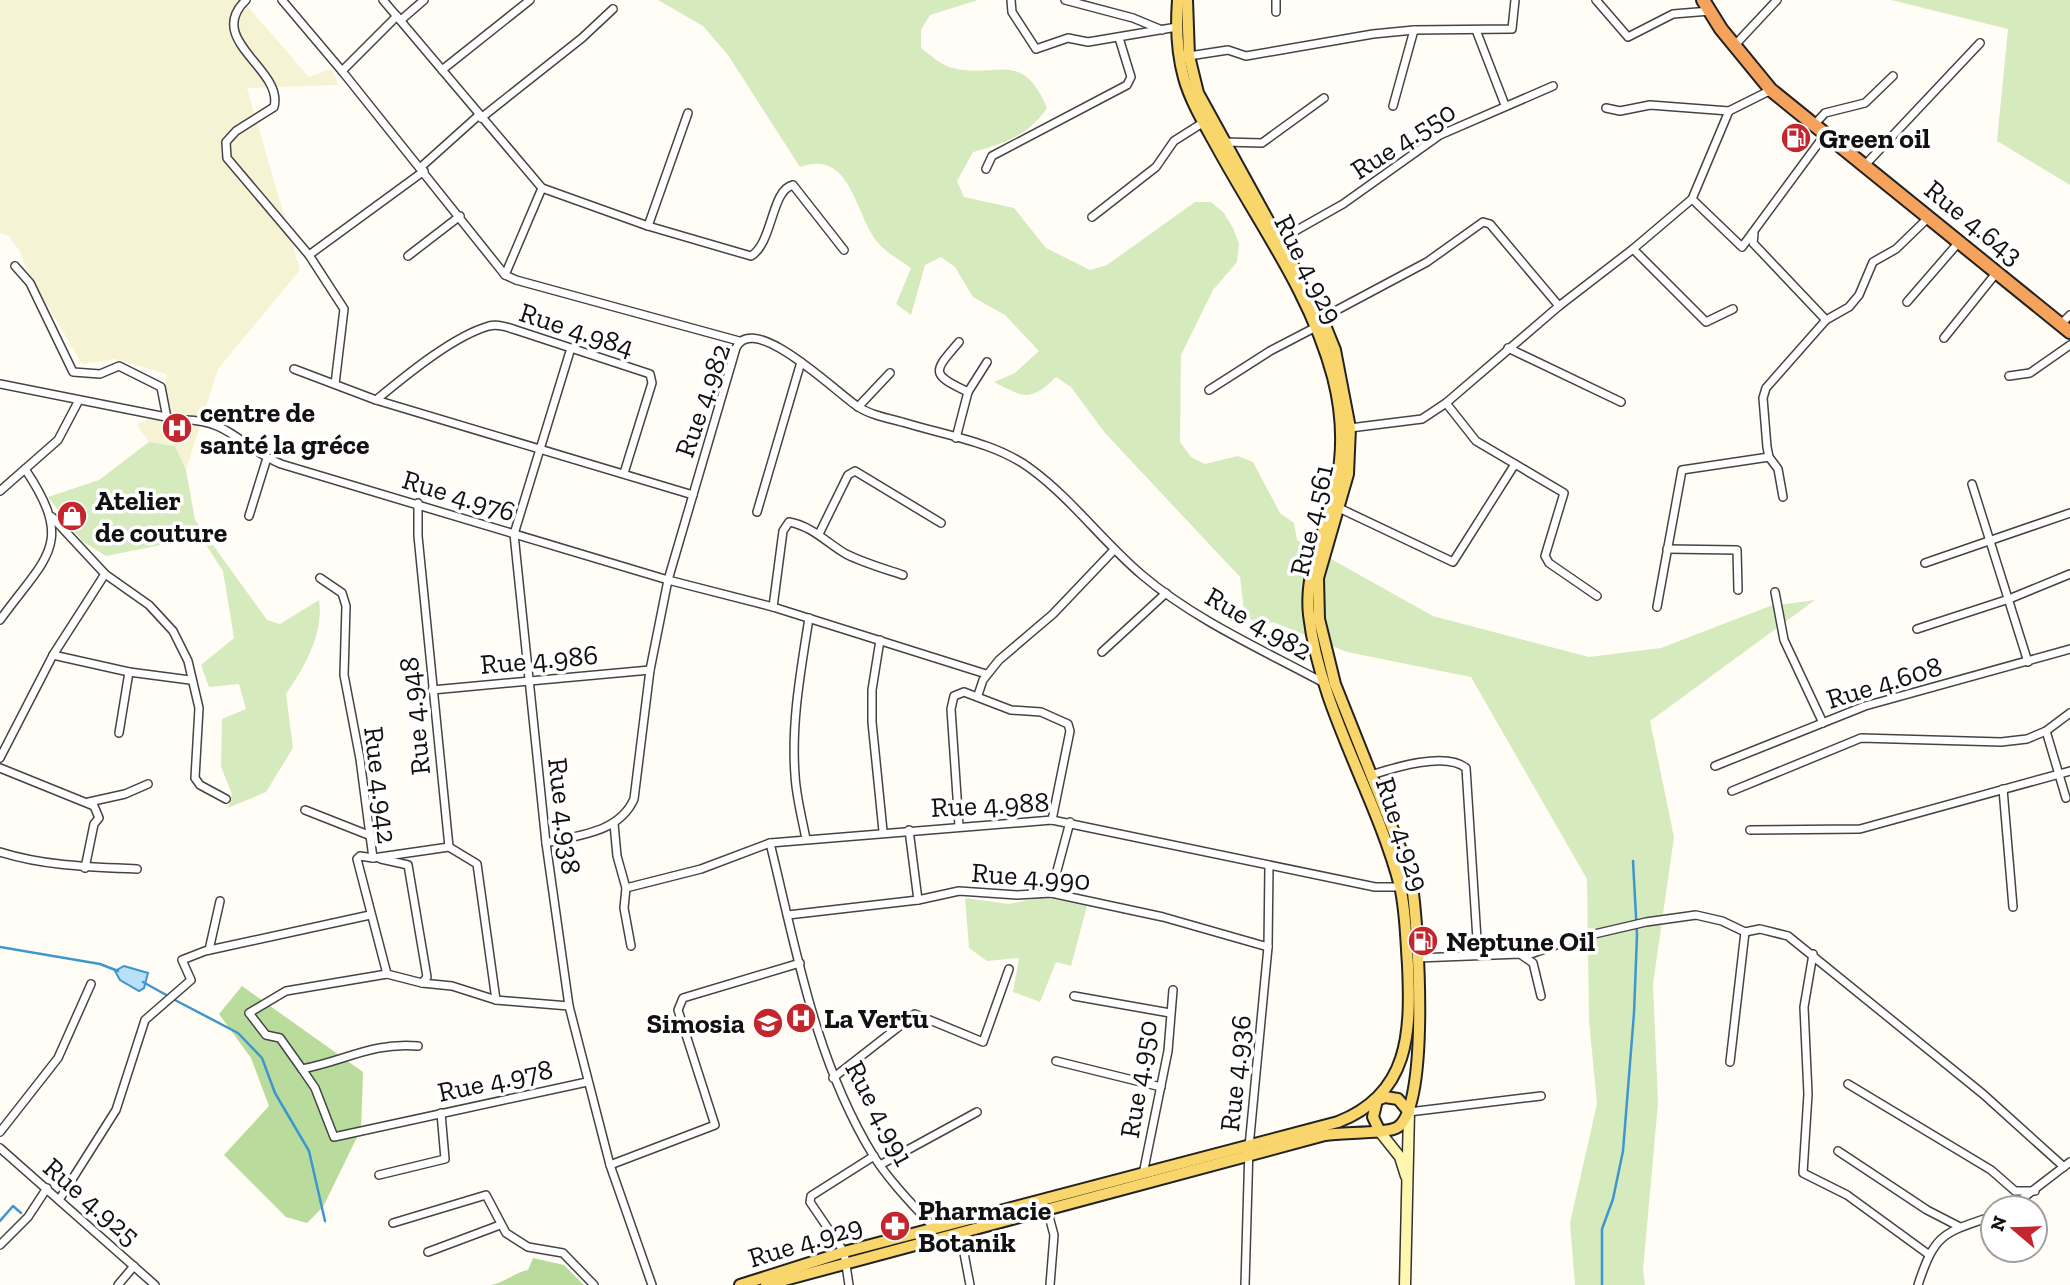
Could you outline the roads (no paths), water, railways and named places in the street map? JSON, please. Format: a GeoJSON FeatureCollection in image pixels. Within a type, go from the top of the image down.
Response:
{"type":"FeatureCollection","features":[{"type":"Feature","properties":{"kind":"highway","name":"Rue 4.643"},"geometry":{"type":"LineString","coordinates":[[1706,5],[1734,46],[1771,90],[1812,126],[1826,133],[2067,324]]}},
{"type":"Feature","properties":{"kind":"main road","name":"Rue 4.929"},"geometry":{"type":"LineString","coordinates":[[740,1285],[960,1232],[1249,1152],[1358,1114],[1377,1100],[1399,1065],[1408,1027],[1405,921],[1400,887],[1325,684],[1314,642],[1308,596],[1310,576],[1336,487],[1341,435],[1333,377],[1319,322],[1203,122],[1185,81],[1177,27],[1178,0]]}},
{"type":"Feature","properties":{"kind":"main road","name":"Rue 4.561"},"geometry":{"type":"LineString","coordinates":[[1187,0],[1189,57],[1198,93],[1281,239],[1319,322],[1335,350],[1350,428],[1348,474],[1318,578],[1319,620],[1335,684],[1412,886],[1418,958],[1419,1045],[1409,1112],[1405,1285]]}},
{"type":"Feature","properties":{"kind":"main road"},"geometry":{"type":"LineString","coordinates":[[1380,1132],[1373,1117],[1377,1100],[1385,1097],[1398,1099],[1409,1112]]}},
{"type":"Feature","properties":{"kind":"main road","name":"Rue 4.929"},"geometry":{"type":"LineString","coordinates":[[766,1285],[791,1281],[845,1258],[934,1228],[1143,1174],[1337,1133],[1393,1130],[1405,1121],[1409,1112]]}},
{"type":"Feature","properties":{"kind":"main road","name":"Rue 4.561"},"geometry":{"type":"LineString","coordinates":[[1380,1132],[1400,1157],[1409,1186]]}},
{"type":"Feature","properties":{"kind":"street"},"geometry":{"type":"LineString","coordinates":[[246,0],[239,6],[233,27],[236,38],[271,88],[275,103],[274,107],[236,131],[226,142],[228,158],[309,256],[344,309],[335,384]]}},
{"type":"Feature","properties":{"kind":"street"},"geometry":{"type":"LineString","coordinates":[[282,0],[423,169],[505,275],[739,341]]}},
{"type":"Feature","properties":{"kind":"street"},"geometry":{"type":"LineString","coordinates":[[383,0],[542,188],[648,226],[751,256],[761,247],[782,191],[789,184],[844,250]]}},
{"type":"Feature","properties":{"kind":"street"},"geometry":{"type":"LineString","coordinates":[[342,71],[399,18],[424,0]]}},
{"type":"Feature","properties":{"kind":"street"},"geometry":{"type":"LineString","coordinates":[[442,70],[530,0]]}},
{"type":"Feature","properties":{"kind":"street"},"geometry":{"type":"LineString","coordinates":[[1011,0],[1012,12],[1036,49],[1068,38],[1088,42],[1177,27]]}},
{"type":"Feature","properties":{"kind":"street"},"geometry":{"type":"LineString","coordinates":[[1065,0],[1133,18],[1162,30]]}},
{"type":"Feature","properties":{"kind":"street"},"geometry":{"type":"LineString","coordinates":[[1276,0],[1276,12]]}},
{"type":"Feature","properties":{"kind":"street"},"geometry":{"type":"LineString","coordinates":[[1189,57],[1227,50],[1246,56],[1414,30],[1515,27],[1515,0]]}},
{"type":"Feature","properties":{"kind":"street"},"geometry":{"type":"LineString","coordinates":[[1596,0],[1628,37],[1673,14],[1706,5]]}},
{"type":"Feature","properties":{"kind":"street"},"geometry":{"type":"LineString","coordinates":[[1734,46],[1777,0]]}},
{"type":"Feature","properties":{"kind":"street"},"geometry":{"type":"LineString","coordinates":[[309,256],[423,169],[480,116],[613,9]]}},
{"type":"Feature","properties":{"kind":"street"},"geometry":{"type":"LineString","coordinates":[[1393,106],[1414,30]]}},
{"type":"Feature","properties":{"kind":"street"},"geometry":{"type":"LineString","coordinates":[[1476,30],[1505,105]]}},
{"type":"Feature","properties":{"kind":"street"},"geometry":{"type":"LineString","coordinates":[[986,169],[992,156],[1127,85],[1131,77],[1119,38]]}},
{"type":"Feature","properties":{"kind":"street"},"geometry":{"type":"LineString","coordinates":[[1865,165],[1980,43]]}},
{"type":"Feature","properties":{"kind":"street"},"geometry":{"type":"LineString","coordinates":[[1812,126],[1825,113],[1865,103],[1893,76]]}},
{"type":"Feature","properties":{"kind":"street","name":"Rue 4.550"},"geometry":{"type":"LineString","coordinates":[[1281,239],[1343,204],[1440,135],[1553,86]]}},
{"type":"Feature","properties":{"kind":"street"},"geometry":{"type":"LineString","coordinates":[[1606,108],[1620,111],[1650,104],[1729,111],[1771,90]]}},
{"type":"Feature","properties":{"kind":"street"},"geometry":{"type":"LineString","coordinates":[[1224,142],[1262,143],[1324,98]]}},
{"type":"Feature","properties":{"kind":"street"},"geometry":{"type":"LineString","coordinates":[[1350,428],[1415,421],[1446,403],[1559,306],[1633,249],[1692,199],[1729,111]]}},
{"type":"Feature","properties":{"kind":"street"},"geometry":{"type":"LineString","coordinates":[[648,226],[688,113]]}},
{"type":"Feature","properties":{"kind":"street"},"geometry":{"type":"LineString","coordinates":[[1092,217],[1156,167],[1174,141],[1203,122]]}},
{"type":"Feature","properties":{"kind":"street"},"geometry":{"type":"LineString","coordinates":[[1692,199],[1742,247],[1826,133]]}},
{"type":"Feature","properties":{"kind":"street"},"geometry":{"type":"LineString","coordinates":[[505,275],[542,188]]}},
{"type":"Feature","properties":{"kind":"street"},"geometry":{"type":"LineString","coordinates":[[408,256],[460,216]]}},
{"type":"Feature","properties":{"kind":"street"},"geometry":{"type":"LineString","coordinates":[[1783,497],[1778,469],[1769,457],[1763,398],[1766,387],[1826,320],[1849,307],[1859,295],[1873,262],[1896,248],[1929,217]]}},
{"type":"Feature","properties":{"kind":"street"},"geometry":{"type":"LineString","coordinates":[[1209,390],[1319,322],[1426,262],[1483,222],[1490,224],[1559,306]]}},
{"type":"Feature","properties":{"kind":"street"},"geometry":{"type":"LineString","coordinates":[[1754,234],[1753,243],[1826,320]]}},
{"type":"Feature","properties":{"kind":"street"},"geometry":{"type":"LineString","coordinates":[[1907,302],[1960,241]]}},
{"type":"Feature","properties":{"kind":"street"},"geometry":{"type":"LineString","coordinates":[[1633,249],[1706,322],[1733,309]]}},
{"type":"Feature","properties":{"kind":"street"},"geometry":{"type":"LineString","coordinates":[[15,266],[30,284],[73,372],[100,374],[119,366],[161,387],[167,418]]}},
{"type":"Feature","properties":{"kind":"street"},"geometry":{"type":"LineString","coordinates":[[1944,338],[1997,271]]}},
{"type":"Feature","properties":{"kind":"street","name":"Rue 4.984"},"geometry":{"type":"LineString","coordinates":[[376,400],[424,361],[488,326],[516,330],[650,374],[652,378],[624,473]]}},
{"type":"Feature","properties":{"kind":"street","name":"Rue 4.982"},"geometry":{"type":"LineString","coordinates":[[614,824],[624,817],[634,799],[650,670],[668,580],[739,341],[754,337],[766,340],[801,362],[858,407],[1009,456],[1030,468],[1114,550],[1166,593],[1325,684]]}},
{"type":"Feature","properties":{"kind":"street"},"geometry":{"type":"LineString","coordinates":[[959,342],[938,366],[937,372],[939,378],[968,392]]}},
{"type":"Feature","properties":{"kind":"street"},"geometry":{"type":"LineString","coordinates":[[2009,376],[2030,373],[2070,345]]}},
{"type":"Feature","properties":{"kind":"street","name":"Rue 4.938"},"geometry":{"type":"LineString","coordinates":[[571,348],[538,448],[514,534],[546,843],[569,1006],[610,1165],[652,1285]]}},
{"type":"Feature","properties":{"kind":"street"},"geometry":{"type":"LineString","coordinates":[[1508,348],[1621,402]]}},
{"type":"Feature","properties":{"kind":"street"},"geometry":{"type":"LineString","coordinates":[[757,512],[801,362]]}},
{"type":"Feature","properties":{"kind":"street"},"geometry":{"type":"LineString","coordinates":[[956,438],[968,392],[987,362]]}},
{"type":"Feature","properties":{"kind":"street"},"geometry":{"type":"LineString","coordinates":[[294,369],[376,400],[693,495]]}},
{"type":"Feature","properties":{"kind":"street"},"geometry":{"type":"LineString","coordinates":[[858,407],[890,373]]}},
{"type":"Feature","properties":{"kind":"street","name":"Rue 4.976"},"geometry":{"type":"LineString","coordinates":[[0,384],[78,402],[167,418],[211,422],[267,458],[668,580],[773,607],[986,674]]}},
{"type":"Feature","properties":{"kind":"street"},"geometry":{"type":"LineString","coordinates":[[0,491],[58,440],[78,402]]}},
{"type":"Feature","properties":{"kind":"street"},"geometry":{"type":"LineString","coordinates":[[1446,403],[1470,436],[1564,493],[1545,556],[1549,563],[1597,596]]}},
{"type":"Feature","properties":{"kind":"street"},"geometry":{"type":"LineString","coordinates":[[1657,607],[1682,470],[1769,457]]}},
{"type":"Feature","properties":{"kind":"street"},"geometry":{"type":"LineString","coordinates":[[249,516],[267,458]]}},
{"type":"Feature","properties":{"kind":"street"},"geometry":{"type":"LineString","coordinates":[[1339,508],[1453,562],[1516,464]]}},
{"type":"Feature","properties":{"kind":"street"},"geometry":{"type":"LineString","coordinates":[[0,620],[51,549],[52,517],[45,498],[25,469]]}},
{"type":"Feature","properties":{"kind":"street"},"geometry":{"type":"LineString","coordinates":[[820,534],[848,475],[855,471],[941,523]]}},
{"type":"Feature","properties":{"kind":"street"},"geometry":{"type":"LineString","coordinates":[[1972,484],[2009,599],[2016,631],[2028,662]]}},
{"type":"Feature","properties":{"kind":"street","name":"Rue 4.948"},"geometry":{"type":"LineString","coordinates":[[418,503],[418,536],[449,847]]}},
{"type":"Feature","properties":{"kind":"street"},"geometry":{"type":"LineString","coordinates":[[1925,563],[2070,513]]}},
{"type":"Feature","properties":{"kind":"street"},"geometry":{"type":"LineString","coordinates":[[52,517],[105,574],[162,616],[188,661],[190,680],[199,708],[195,778],[200,785],[226,799]]}},
{"type":"Feature","properties":{"kind":"street"},"geometry":{"type":"LineString","coordinates":[[773,607],[785,524],[795,523],[820,534],[856,558],[904,575]]}},
{"type":"Feature","properties":{"kind":"street"},"geometry":{"type":"LineString","coordinates":[[1667,549],[1738,551],[1738,590]]}},
{"type":"Feature","properties":{"kind":"street"},"geometry":{"type":"LineString","coordinates":[[978,695],[986,674],[1052,614],[1114,550]]}},
{"type":"Feature","properties":{"kind":"street"},"geometry":{"type":"LineString","coordinates":[[1917,629],[2009,599],[2070,573]]}},
{"type":"Feature","properties":{"kind":"street"},"geometry":{"type":"LineString","coordinates":[[0,758],[53,655],[105,574]]}},
{"type":"Feature","properties":{"kind":"street","name":"Rue 4.942"},"geometry":{"type":"LineString","coordinates":[[320,578],[342,593],[346,606],[344,675],[373,858],[360,856],[356,859],[387,974]]}},
{"type":"Feature","properties":{"kind":"street"},"geometry":{"type":"LineString","coordinates":[[1775,592],[1784,640],[1823,723]]}},
{"type":"Feature","properties":{"kind":"street"},"geometry":{"type":"LineString","coordinates":[[1102,652],[1166,593]]}},
{"type":"Feature","properties":{"kind":"street"},"geometry":{"type":"LineString","coordinates":[[806,839],[796,790],[794,748],[795,714],[809,618]]}},
{"type":"Feature","properties":{"kind":"street"},"geometry":{"type":"LineString","coordinates":[[880,640],[872,690],[872,722],[883,831]]}},
{"type":"Feature","properties":{"kind":"street","name":"Rue 4.608"},"geometry":{"type":"LineString","coordinates":[[1715,766],[1865,706],[2070,649]]}},
{"type":"Feature","properties":{"kind":"street"},"geometry":{"type":"LineString","coordinates":[[53,655],[129,672],[190,680]]}},
{"type":"Feature","properties":{"kind":"street","name":"Rue 4.986"},"geometry":{"type":"LineString","coordinates":[[432,690],[650,670]]}},
{"type":"Feature","properties":{"kind":"street"},"geometry":{"type":"LineString","coordinates":[[118,733],[129,672]]}},
{"type":"Feature","properties":{"kind":"street"},"geometry":{"type":"LineString","coordinates":[[959,826],[951,704],[958,693],[978,695],[1011,710],[1041,712],[1068,724],[1070,731],[1052,820]]}},
{"type":"Feature","properties":{"kind":"street"},"geometry":{"type":"LineString","coordinates":[[1732,791],[1861,738],[2001,742],[2027,739],[2046,731],[2070,713]]}},
{"type":"Feature","properties":{"kind":"street"},"geometry":{"type":"LineString","coordinates":[[2046,731],[2066,798]]}},
{"type":"Feature","properties":{"kind":"street"},"geometry":{"type":"LineString","coordinates":[[1371,775],[1441,761],[1455,762],[1466,768],[1478,955]]}},
{"type":"Feature","properties":{"kind":"street"},"geometry":{"type":"LineString","coordinates":[[0,768],[89,802],[99,813],[94,824],[85,868]]}},
{"type":"Feature","properties":{"kind":"street"},"geometry":{"type":"LineString","coordinates":[[1750,830],[1860,829],[2070,771]]}},
{"type":"Feature","properties":{"kind":"street"},"geometry":{"type":"LineString","coordinates":[[89,802],[125,794],[148,784]]}},
{"type":"Feature","properties":{"kind":"street"},"geometry":{"type":"LineString","coordinates":[[2003,789],[2013,907]]}},
{"type":"Feature","properties":{"kind":"street"},"geometry":{"type":"LineString","coordinates":[[305,810],[371,836]]}},
{"type":"Feature","properties":{"kind":"street","name":"Rue 4.988"},"geometry":{"type":"LineString","coordinates":[[626,888],[701,869],[770,843],[883,831],[1052,820],[1375,887],[1400,887]]}},
{"type":"Feature","properties":{"kind":"street"},"geometry":{"type":"LineString","coordinates":[[1051,893],[1070,822]]}},
{"type":"Feature","properties":{"kind":"street"},"geometry":{"type":"LineString","coordinates":[[546,843],[614,824],[617,856],[626,888],[624,908],[631,946]]}},
{"type":"Feature","properties":{"kind":"street"},"geometry":{"type":"LineString","coordinates":[[909,830],[918,900]]}},
{"type":"Feature","properties":{"kind":"street","name":"Rue 4.991"},"geometry":{"type":"LineString","coordinates":[[770,843],[816,1028],[833,1077],[880,1165],[934,1228]]}},
{"type":"Feature","properties":{"kind":"street"},"geometry":{"type":"LineString","coordinates":[[373,858],[449,847],[477,864],[496,1000]]}},
{"type":"Feature","properties":{"kind":"street"},"geometry":{"type":"LineString","coordinates":[[0,852],[40,863],[85,868],[136,869]]}},
{"type":"Feature","properties":{"kind":"street"},"geometry":{"type":"LineString","coordinates":[[373,858],[405,862],[408,865],[427,977],[422,984]]}},
{"type":"Feature","properties":{"kind":"street","name":"Rue 4.936"},"geometry":{"type":"LineString","coordinates":[[1245,1285],[1249,1152],[1268,947],[1269,866]]}},
{"type":"Feature","properties":{"kind":"street","name":"Rue 4.990"},"geometry":{"type":"LineString","coordinates":[[788,915],[918,900],[959,891],[1017,895],[1051,893],[1099,902],[1268,947]]}},
{"type":"Feature","properties":{"kind":"street"},"geometry":{"type":"LineString","coordinates":[[209,950],[220,901]]}},
{"type":"Feature","properties":{"kind":"street"},"geometry":{"type":"LineString","coordinates":[[59,1200],[116,1110],[145,1020],[191,980],[183,960],[209,950],[370,915]]}},
{"type":"Feature","properties":{"kind":"street"},"geometry":{"type":"LineString","coordinates":[[1418,958],[1525,956],[1585,936],[1646,922],[1696,915],[1723,921],[1745,932],[1760,929],[1788,936],[2067,1164],[2031,1194]]}},
{"type":"Feature","properties":{"kind":"street"},"geometry":{"type":"LineString","coordinates":[[1730,1062],[1745,932]]}},
{"type":"Feature","properties":{"kind":"street"},"geometry":{"type":"LineString","coordinates":[[1813,954],[1804,1007],[1808,1094],[1803,1173],[1847,1195],[1928,1254]]}},
{"type":"Feature","properties":{"kind":"street"},"geometry":{"type":"LineString","coordinates":[[1525,956],[1533,963],[1541,996]]}},
{"type":"Feature","properties":{"kind":"street"},"geometry":{"type":"LineString","coordinates":[[610,1165],[715,1125],[678,1010],[683,998],[800,963]]}},
{"type":"Feature","properties":{"kind":"street"},"geometry":{"type":"LineString","coordinates":[[833,1077],[915,1014],[983,1041],[1009,969]]}},
{"type":"Feature","properties":{"kind":"street"},"geometry":{"type":"LineString","coordinates":[[418,1046],[397,1044],[369,1048],[302,1069],[280,1038],[266,1035],[249,1013],[286,991],[387,974],[422,984],[452,986],[496,1000],[569,1006]]}},
{"type":"Feature","properties":{"kind":"street"},"geometry":{"type":"LineString","coordinates":[[0,1132],[58,1058],[92,984]]}},
{"type":"Feature","properties":{"kind":"street","name":"Rue 4.950"},"geometry":{"type":"LineString","coordinates":[[1143,1174],[1161,1087],[1173,990]]}},
{"type":"Feature","properties":{"kind":"street"},"geometry":{"type":"LineString","coordinates":[[1074,996],[1170,1013]]}},
{"type":"Feature","properties":{"kind":"street"},"geometry":{"type":"LineString","coordinates":[[1056,1061],[1161,1087]]}},
{"type":"Feature","properties":{"kind":"street","name":"Rue 4.978"},"geometry":{"type":"LineString","coordinates":[[302,1069],[315,1088],[334,1137],[587,1082]]}},
{"type":"Feature","properties":{"kind":"street"},"geometry":{"type":"LineString","coordinates":[[1848,1084],[1990,1170],[2015,1191],[2035,1191]]}},
{"type":"Feature","properties":{"kind":"street"},"geometry":{"type":"LineString","coordinates":[[1409,1112],[1541,1096]]}},
{"type":"Feature","properties":{"kind":"street"},"geometry":{"type":"LineString","coordinates":[[880,1165],[976,1112]]}},
{"type":"Feature","properties":{"kind":"street"},"geometry":{"type":"LineString","coordinates":[[379,1175],[446,1159],[441,1113]]}},
{"type":"Feature","properties":{"kind":"street","name":"Rue 4.925"},"geometry":{"type":"LineString","coordinates":[[0,1148],[155,1285]]}},
{"type":"Feature","properties":{"kind":"street"},"geometry":{"type":"LineString","coordinates":[[1838,1151],[1927,1210],[1961,1227]]}},
{"type":"Feature","properties":{"kind":"street"},"geometry":{"type":"LineString","coordinates":[[849,1285],[845,1258],[810,1202],[811,1196],[874,1156]]}},
{"type":"Feature","properties":{"kind":"street"},"geometry":{"type":"LineString","coordinates":[[0,1245],[28,1217],[47,1188]]}},
{"type":"Feature","properties":{"kind":"street"},"geometry":{"type":"LineString","coordinates":[[393,1223],[486,1195],[490,1197],[500,1225],[521,1244],[569,1257],[594,1285]]}},
{"type":"Feature","properties":{"kind":"street"},"geometry":{"type":"LineString","coordinates":[[1047,1209],[1054,1235],[1051,1285]]}},
{"type":"Feature","properties":{"kind":"street"},"geometry":{"type":"LineString","coordinates":[[1918,1285],[1928,1254],[1937,1242],[1961,1227],[1979,1221]]}},
{"type":"Feature","properties":{"kind":"street"},"geometry":{"type":"LineString","coordinates":[[428,1252],[500,1225]]}},
{"type":"Feature","properties":{"kind":"street"},"geometry":{"type":"LineString","coordinates":[[960,1232],[970,1285]]}},
{"type":"Feature","properties":{"kind":"street"},"geometry":{"type":"LineString","coordinates":[[118,1285],[134,1266]]}},
{"type":"Feature","properties":{"kind":"water"},"geometry":{"type":"Polygon","coordinates":[[[124,966],[148,973],[144,988],[139,991],[120,980],[115,971],[124,966]]]}},
{"type":"Feature","properties":{"kind":"waterway"},"geometry":{"type":"LineString","coordinates":[[1602,1285],[1602,1229],[1613,1199],[1623,1151],[1634,1013],[1637,935],[1633,861]]}},
{"type":"Feature","properties":{"kind":"waterway"},"geometry":{"type":"LineString","coordinates":[[0,947],[100,964],[118,971]]}},
{"type":"Feature","properties":{"kind":"waterway"},"geometry":{"type":"LineString","coordinates":[[143,982],[168,996]]}},
{"type":"Feature","properties":{"kind":"waterway"},"geometry":{"type":"LineString","coordinates":[[173,999],[238,1033],[262,1058],[275,1093],[309,1151],[325,1221]]}},
{"type":"Feature","properties":{"kind":"waterway"},"geometry":{"type":"LineString","coordinates":[[0,1221],[13,1206],[21,1213]]}},
{"type":"Feature","properties":{"kind":"place","name":"Green oil"},"geometry":{"type":"Point","coordinates":[1796,138]}},
{"type":"Feature","properties":{"kind":"place","name":"centre de santé la gréce"},"geometry":{"type":"Point","coordinates":[177,428]}},
{"type":"Feature","properties":{"kind":"place","name":"Atelier de couture"},"geometry":{"type":"Point","coordinates":[72,516]}},
{"type":"Feature","properties":{"kind":"place","name":"Neptune Oil"},"geometry":{"type":"Point","coordinates":[1423,941]}},
{"type":"Feature","properties":{"kind":"place","name":"La Vertu"},"geometry":{"type":"Point","coordinates":[801,1018]}},
{"type":"Feature","properties":{"kind":"place","name":"Simosia"},"geometry":{"type":"Point","coordinates":[768,1023]}},
{"type":"Feature","properties":{"kind":"place","name":"Pharmacie Botanik"},"geometry":{"type":"Point","coordinates":[895,1226]}}]}
